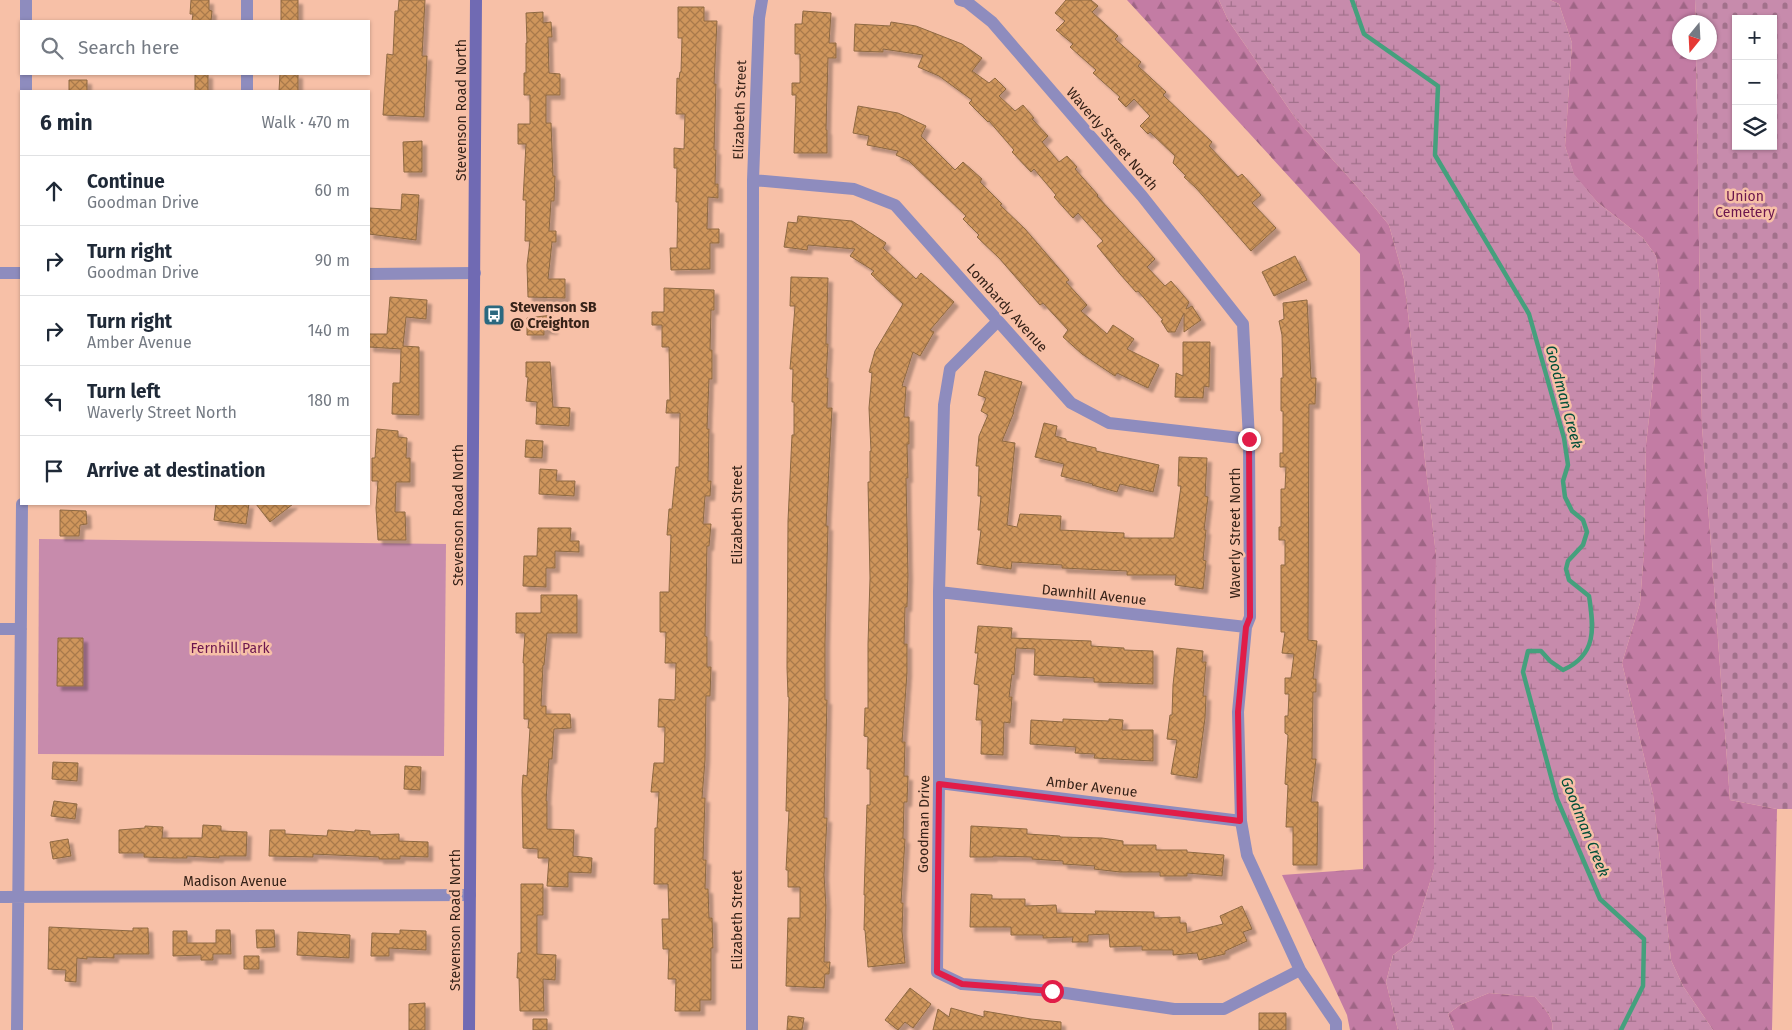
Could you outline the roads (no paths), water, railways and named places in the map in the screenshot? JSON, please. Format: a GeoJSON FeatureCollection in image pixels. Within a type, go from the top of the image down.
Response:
{"type":"FeatureCollection","features":[{"type":"Feature","properties":{"kind":"main road","name":"Stevenson Road North"},"geometry":{"type":"LineString","coordinates":[[469,1030],[476,0]]}},
{"type":"Feature","properties":{"kind":"street"},"geometry":{"type":"LineString","coordinates":[[26,0],[26,20]]}},
{"type":"Feature","properties":{"kind":"street"},"geometry":{"type":"LineString","coordinates":[[247,0],[247,20]]}},
{"type":"Feature","properties":{"kind":"street","name":"Elizabeth Street"},"geometry":{"type":"LineString","coordinates":[[752,1030],[753,180],[759,18],[762,0]]}},
{"type":"Feature","properties":{"kind":"street","name":"Waverly Street North"},"geometry":{"type":"LineString","coordinates":[[965,1],[992,22],[1142,196],[1243,324],[1249,439],[1250,617],[1246,627],[1238,712],[1240,821],[1247,855],[1300,970],[1336,1023],[1336,1030]]}},
{"type":"Feature","properties":{"kind":"street"},"geometry":{"type":"LineString","coordinates":[[26,75],[26,90]]}},
{"type":"Feature","properties":{"kind":"street"},"geometry":{"type":"LineString","coordinates":[[247,75],[247,90]]}},
{"type":"Feature","properties":{"kind":"street","name":"Lombardy Avenue"},"geometry":{"type":"LineString","coordinates":[[753,180],[854,188],[895,206],[1071,403],[1109,423],[1249,439]]}},
{"type":"Feature","properties":{"kind":"street"},"geometry":{"type":"LineString","coordinates":[[0,273],[20,274]]}},
{"type":"Feature","properties":{"kind":"street"},"geometry":{"type":"LineString","coordinates":[[370,274],[475,273]]}},
{"type":"Feature","properties":{"kind":"street","name":"Goodman Drive"},"geometry":{"type":"LineString","coordinates":[[998,321],[950,369],[944,405],[939,592],[937,972],[962,984],[1052,991],[1174,1009],[1224,1009],[1300,970]]}},
{"type":"Feature","properties":{"kind":"street"},"geometry":{"type":"LineString","coordinates":[[16,1030],[22,505]]}},
{"type":"Feature","properties":{"kind":"street","name":"Dawnhill Avenue"},"geometry":{"type":"LineString","coordinates":[[939,592],[1246,627]]}},
{"type":"Feature","properties":{"kind":"street"},"geometry":{"type":"LineString","coordinates":[[0,629],[21,629]]}},
{"type":"Feature","properties":{"kind":"street","name":"Amber Avenue"},"geometry":{"type":"LineString","coordinates":[[939,784],[1240,821]]}},
{"type":"Feature","properties":{"kind":"street","name":"Madison Avenue"},"geometry":{"type":"LineString","coordinates":[[0,897],[470,895]]}},
{"type":"Feature","properties":{"kind":"waterway","name":"Goodman Creek"},"geometry":{"type":"LineString","coordinates":[[1352,0],[1364,34],[1438,86],[1435,155],[1529,314],[1564,438],[1568,465],[1563,481],[1565,497],[1572,511],[1583,520],[1587,532],[1583,545],[1568,561],[1566,569],[1569,580],[1589,596],[1592,619],[1591,639],[1582,657],[1563,670],[1550,661],[1541,651],[1528,651],[1523,672],[1557,799],[1600,899],[1644,939],[1643,986],[1621,1030]]}},
{"type":"Feature","properties":{"kind":"place","name":"Stevenson SB @ Creighton"},"geometry":{"type":"Point","coordinates":[494,315]}},
{"type":"Feature","properties":{"kind":"park label","name":"Union Cemetery"},"geometry":{"type":"Point","coordinates":[1745,204]}},
{"type":"Feature","properties":{"kind":"park label","name":"Fernhill Park"},"geometry":{"type":"Point","coordinates":[230,648]}}]}
